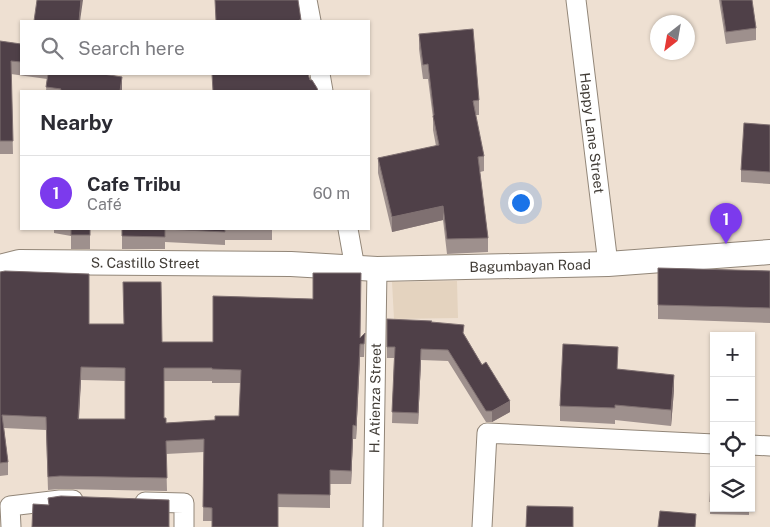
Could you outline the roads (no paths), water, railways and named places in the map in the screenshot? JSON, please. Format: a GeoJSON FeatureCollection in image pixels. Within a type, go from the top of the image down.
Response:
{"type":"FeatureCollection","features":[{"type":"Feature","properties":{"kind":"street"},"geometry":{"type":"LineString","coordinates":[[307,0],[311,20]]}},
{"type":"Feature","properties":{"kind":"street","name":"Happy Lane Street"},"geometry":{"type":"LineString","coordinates":[[576,0],[608,264]]}},
{"type":"Feature","properties":{"kind":"street"},"geometry":{"type":"LineString","coordinates":[[320,75],[323,90]]}},
{"type":"Feature","properties":{"kind":"street","name":"H. Atienza Street"},"geometry":{"type":"LineString","coordinates":[[348,230],[366,268],[373,527]]}},
{"type":"Feature","properties":{"kind":"street","name":"Bagumbayan Road"},"geometry":{"type":"LineString","coordinates":[[291,264],[366,268],[608,264],[770,252]]}},
{"type":"Feature","properties":{"kind":"street","name":"S. Castillo Street"},"geometry":{"type":"LineString","coordinates":[[0,267],[19,262],[291,264]]}},
{"type":"Feature","properties":{"kind":"street"},"geometry":{"type":"LineString","coordinates":[[482,527],[488,433],[710,444]]}},
{"type":"Feature","properties":{"kind":"street"},"geometry":{"type":"LineString","coordinates":[[755,445],[770,446]]}},
{"type":"Feature","properties":{"kind":"street"},"geometry":{"type":"LineString","coordinates":[[11,527],[10,506],[60,500],[88,501]]}},
{"type":"Feature","properties":{"kind":"street"},"geometry":{"type":"LineString","coordinates":[[127,502],[184,503],[184,527]]}},
{"type":"Feature","properties":{"kind":"place","name":"Cafe Tribu"},"geometry":{"type":"Point","coordinates":[726,244]}}]}
